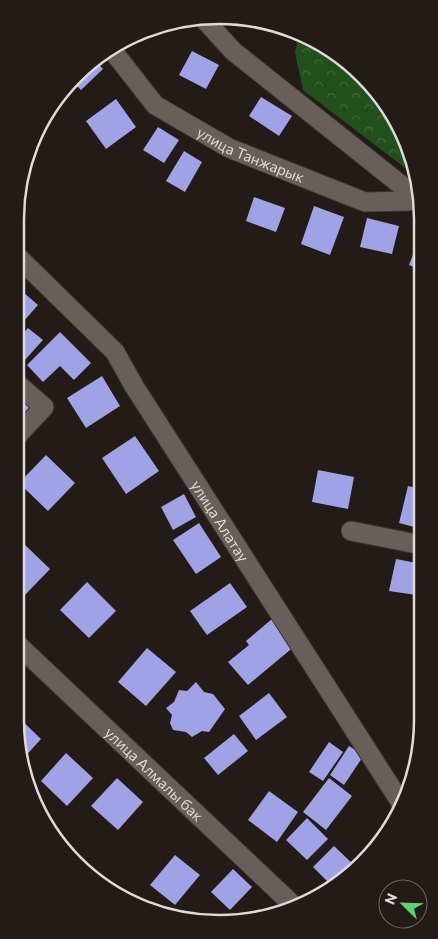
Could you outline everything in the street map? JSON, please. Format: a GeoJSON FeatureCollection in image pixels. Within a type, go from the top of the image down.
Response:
{"type":"FeatureCollection","features":[{"type":"Feature","properties":{"kind":"street"},"geometry":{"type":"LineString","coordinates":[[208,24],[233,51],[413,194]]}},
{"type":"Feature","properties":{"kind":"street","name":"улица Танжарык"},"geometry":{"type":"LineString","coordinates":[[115,54],[155,105],[229,148],[365,202],[413,200]]}},
{"type":"Feature","properties":{"kind":"street","name":"улица Алатау"},"geometry":{"type":"LineString","coordinates":[[24,263],[115,352],[134,386],[398,798]]}},
{"type":"Feature","properties":{"kind":"street"},"geometry":{"type":"LineString","coordinates":[[24,390],[44,407],[24,428]]}},
{"type":"Feature","properties":{"kind":"street"},"geometry":{"type":"LineString","coordinates":[[351,531],[414,543]]}},
{"type":"Feature","properties":{"kind":"street","name":"улица Алмалы бак"},"geometry":{"type":"LineString","coordinates":[[24,651],[290,902]]}},
{"type":"Feature","properties":{"kind":"green space"},"geometry":{"type":"Polygon","coordinates":[[[298,41],[317,50],[348,72],[366,90],[388,121],[408,170],[303,90],[295,52],[298,41]]]}},
{"type":"Feature","properties":{"kind":"building"},"geometry":{"type":"Polygon","coordinates":[[[192,51],[219,65],[206,89],[179,75],[192,51]]]}},
{"type":"Feature","properties":{"kind":"building"},"geometry":{"type":"Polygon","coordinates":[[[99,65],[103,69],[81,90],[76,86],[99,65]]]}},
{"type":"Feature","properties":{"kind":"building"},"geometry":{"type":"Polygon","coordinates":[[[261,97],[292,116],[279,136],[249,116],[261,97]]]}},
{"type":"Feature","properties":{"kind":"building"},"geometry":{"type":"Polygon","coordinates":[[[116,99],[136,127],[106,149],[86,121],[116,99]]]}},
{"type":"Feature","properties":{"kind":"building"},"geometry":{"type":"Polygon","coordinates":[[[158,127],[179,140],[164,163],[143,150],[158,127]]]}},
{"type":"Feature","properties":{"kind":"building"},"geometry":{"type":"Polygon","coordinates":[[[184,151],[202,162],[185,192],[166,181],[184,151]]]}},
{"type":"Feature","properties":{"kind":"building"},"geometry":{"type":"Polygon","coordinates":[[[254,197],[285,208],[276,232],[246,221],[254,197]]]}},
{"type":"Feature","properties":{"kind":"building"},"geometry":{"type":"Polygon","coordinates":[[[314,206],[344,217],[330,255],[301,244],[314,206]]]}},
{"type":"Feature","properties":{"kind":"building"},"geometry":{"type":"Polygon","coordinates":[[[367,218],[399,226],[392,254],[360,247],[367,218]]]}},
{"type":"Feature","properties":{"kind":"building"},"geometry":{"type":"Polygon","coordinates":[[[414,252],[414,267],[409,265],[414,252]]]}},
{"type":"Feature","properties":{"kind":"building"},"geometry":{"type":"Polygon","coordinates":[[[24,293],[38,305],[24,321],[24,293]]]}},
{"type":"Feature","properties":{"kind":"building"},"geometry":{"type":"Polygon","coordinates":[[[28,328],[43,340],[24,361],[24,333],[28,328]]]}},
{"type":"Feature","properties":{"kind":"building"},"geometry":{"type":"Polygon","coordinates":[[[60,332],[91,363],[74,380],[60,366],[43,382],[27,365],[60,332]]]}},
{"type":"Feature","properties":{"kind":"building"},"geometry":{"type":"Polygon","coordinates":[[[102,376],[120,406],[86,428],[67,398],[102,376]]]}},
{"type":"Feature","properties":{"kind":"building"},"geometry":{"type":"Polygon","coordinates":[[[24,401],[30,407],[24,413],[24,401]]]}},
{"type":"Feature","properties":{"kind":"building"},"geometry":{"type":"Polygon","coordinates":[[[135,436],[159,471],[126,494],[102,458],[135,436]]]}},
{"type":"Feature","properties":{"kind":"building"},"geometry":{"type":"Polygon","coordinates":[[[46,455],[75,483],[48,511],[24,488],[24,478],[46,455]]]}},
{"type":"Feature","properties":{"kind":"building"},"geometry":{"type":"Polygon","coordinates":[[[318,470],[354,477],[348,509],[312,502],[318,470]]]}},
{"type":"Feature","properties":{"kind":"building"},"geometry":{"type":"Polygon","coordinates":[[[408,486],[414,487],[414,527],[399,523],[408,486]]]}},
{"type":"Feature","properties":{"kind":"building"},"geometry":{"type":"Polygon","coordinates":[[[184,494],[196,517],[173,530],[161,507],[184,494]]]}},
{"type":"Feature","properties":{"kind":"building"},"geometry":{"type":"Polygon","coordinates":[[[199,523],[221,557],[196,574],[173,540],[199,523]]]}},
{"type":"Feature","properties":{"kind":"building"},"geometry":{"type":"Polygon","coordinates":[[[24,544],[50,569],[24,596],[24,544]]]}},
{"type":"Feature","properties":{"kind":"building"},"geometry":{"type":"Polygon","coordinates":[[[396,559],[414,562],[414,595],[389,591],[396,559]]]}},
{"type":"Feature","properties":{"kind":"building"},"geometry":{"type":"Polygon","coordinates":[[[87,582],[116,611],[89,638],[60,610],[87,582]]]}},
{"type":"Feature","properties":{"kind":"building"},"geometry":{"type":"Polygon","coordinates":[[[230,583],[247,607],[207,635],[190,611],[230,583]]]}},
{"type":"Feature","properties":{"kind":"building"},"geometry":{"type":"Polygon","coordinates":[[[273,618],[296,645],[248,685],[228,662],[249,645],[246,641],[273,618]]]}},
{"type":"Feature","properties":{"kind":"building"},"geometry":{"type":"Polygon","coordinates":[[[147,648],[176,672],[146,706],[118,682],[147,648]]]}},
{"type":"Feature","properties":{"kind":"building"},"geometry":{"type":"Polygon","coordinates":[[[196,682],[204,692],[213,694],[225,709],[209,732],[202,731],[192,737],[186,732],[173,730],[170,723],[172,715],[166,708],[174,702],[179,690],[187,691],[196,682]]]}},
{"type":"Feature","properties":{"kind":"building"},"geometry":{"type":"Polygon","coordinates":[[[269,693],[287,717],[256,740],[239,716],[269,693]]]}},
{"type":"Feature","properties":{"kind":"building"},"geometry":{"type":"Polygon","coordinates":[[[24,723],[41,739],[27,754],[24,723]]]}},
{"type":"Feature","properties":{"kind":"building"},"geometry":{"type":"Polygon","coordinates":[[[234,734],[248,751],[218,775],[204,758],[234,734]]]}},
{"type":"Feature","properties":{"kind":"building"},"geometry":{"type":"Polygon","coordinates":[[[329,742],[343,752],[323,781],[309,772],[329,742]]]}},
{"type":"Feature","properties":{"kind":"building"},"geometry":{"type":"Polygon","coordinates":[[[349,746],[364,755],[344,785],[330,775],[349,746]]]}},
{"type":"Feature","properties":{"kind":"building"},"geometry":{"type":"Polygon","coordinates":[[[66,753],[93,778],[67,806],[41,781],[66,753]]]}},
{"type":"Feature","properties":{"kind":"building"},"geometry":{"type":"Polygon","coordinates":[[[117,778],[143,802],[118,830],[91,806],[117,778]]]}},
{"type":"Feature","properties":{"kind":"building"},"geometry":{"type":"Polygon","coordinates":[[[329,778],[352,796],[326,830],[303,812],[329,778]]]}},
{"type":"Feature","properties":{"kind":"building"},"geometry":{"type":"Polygon","coordinates":[[[269,791],[298,812],[277,842],[248,820],[269,791]]]}},
{"type":"Feature","properties":{"kind":"building"},"geometry":{"type":"Polygon","coordinates":[[[307,818],[328,839],[307,860],[286,840],[307,818]]]}},
{"type":"Feature","properties":{"kind":"building"},"geometry":{"type":"Polygon","coordinates":[[[334,846],[352,863],[328,882],[313,867],[334,846]]]}},
{"type":"Feature","properties":{"kind":"building"},"geometry":{"type":"Polygon","coordinates":[[[175,855],[200,875],[175,905],[150,885],[175,855]]]}},
{"type":"Feature","properties":{"kind":"building"},"geometry":{"type":"Polygon","coordinates":[[[233,869],[252,887],[230,910],[211,892],[233,869]]]}}]}
